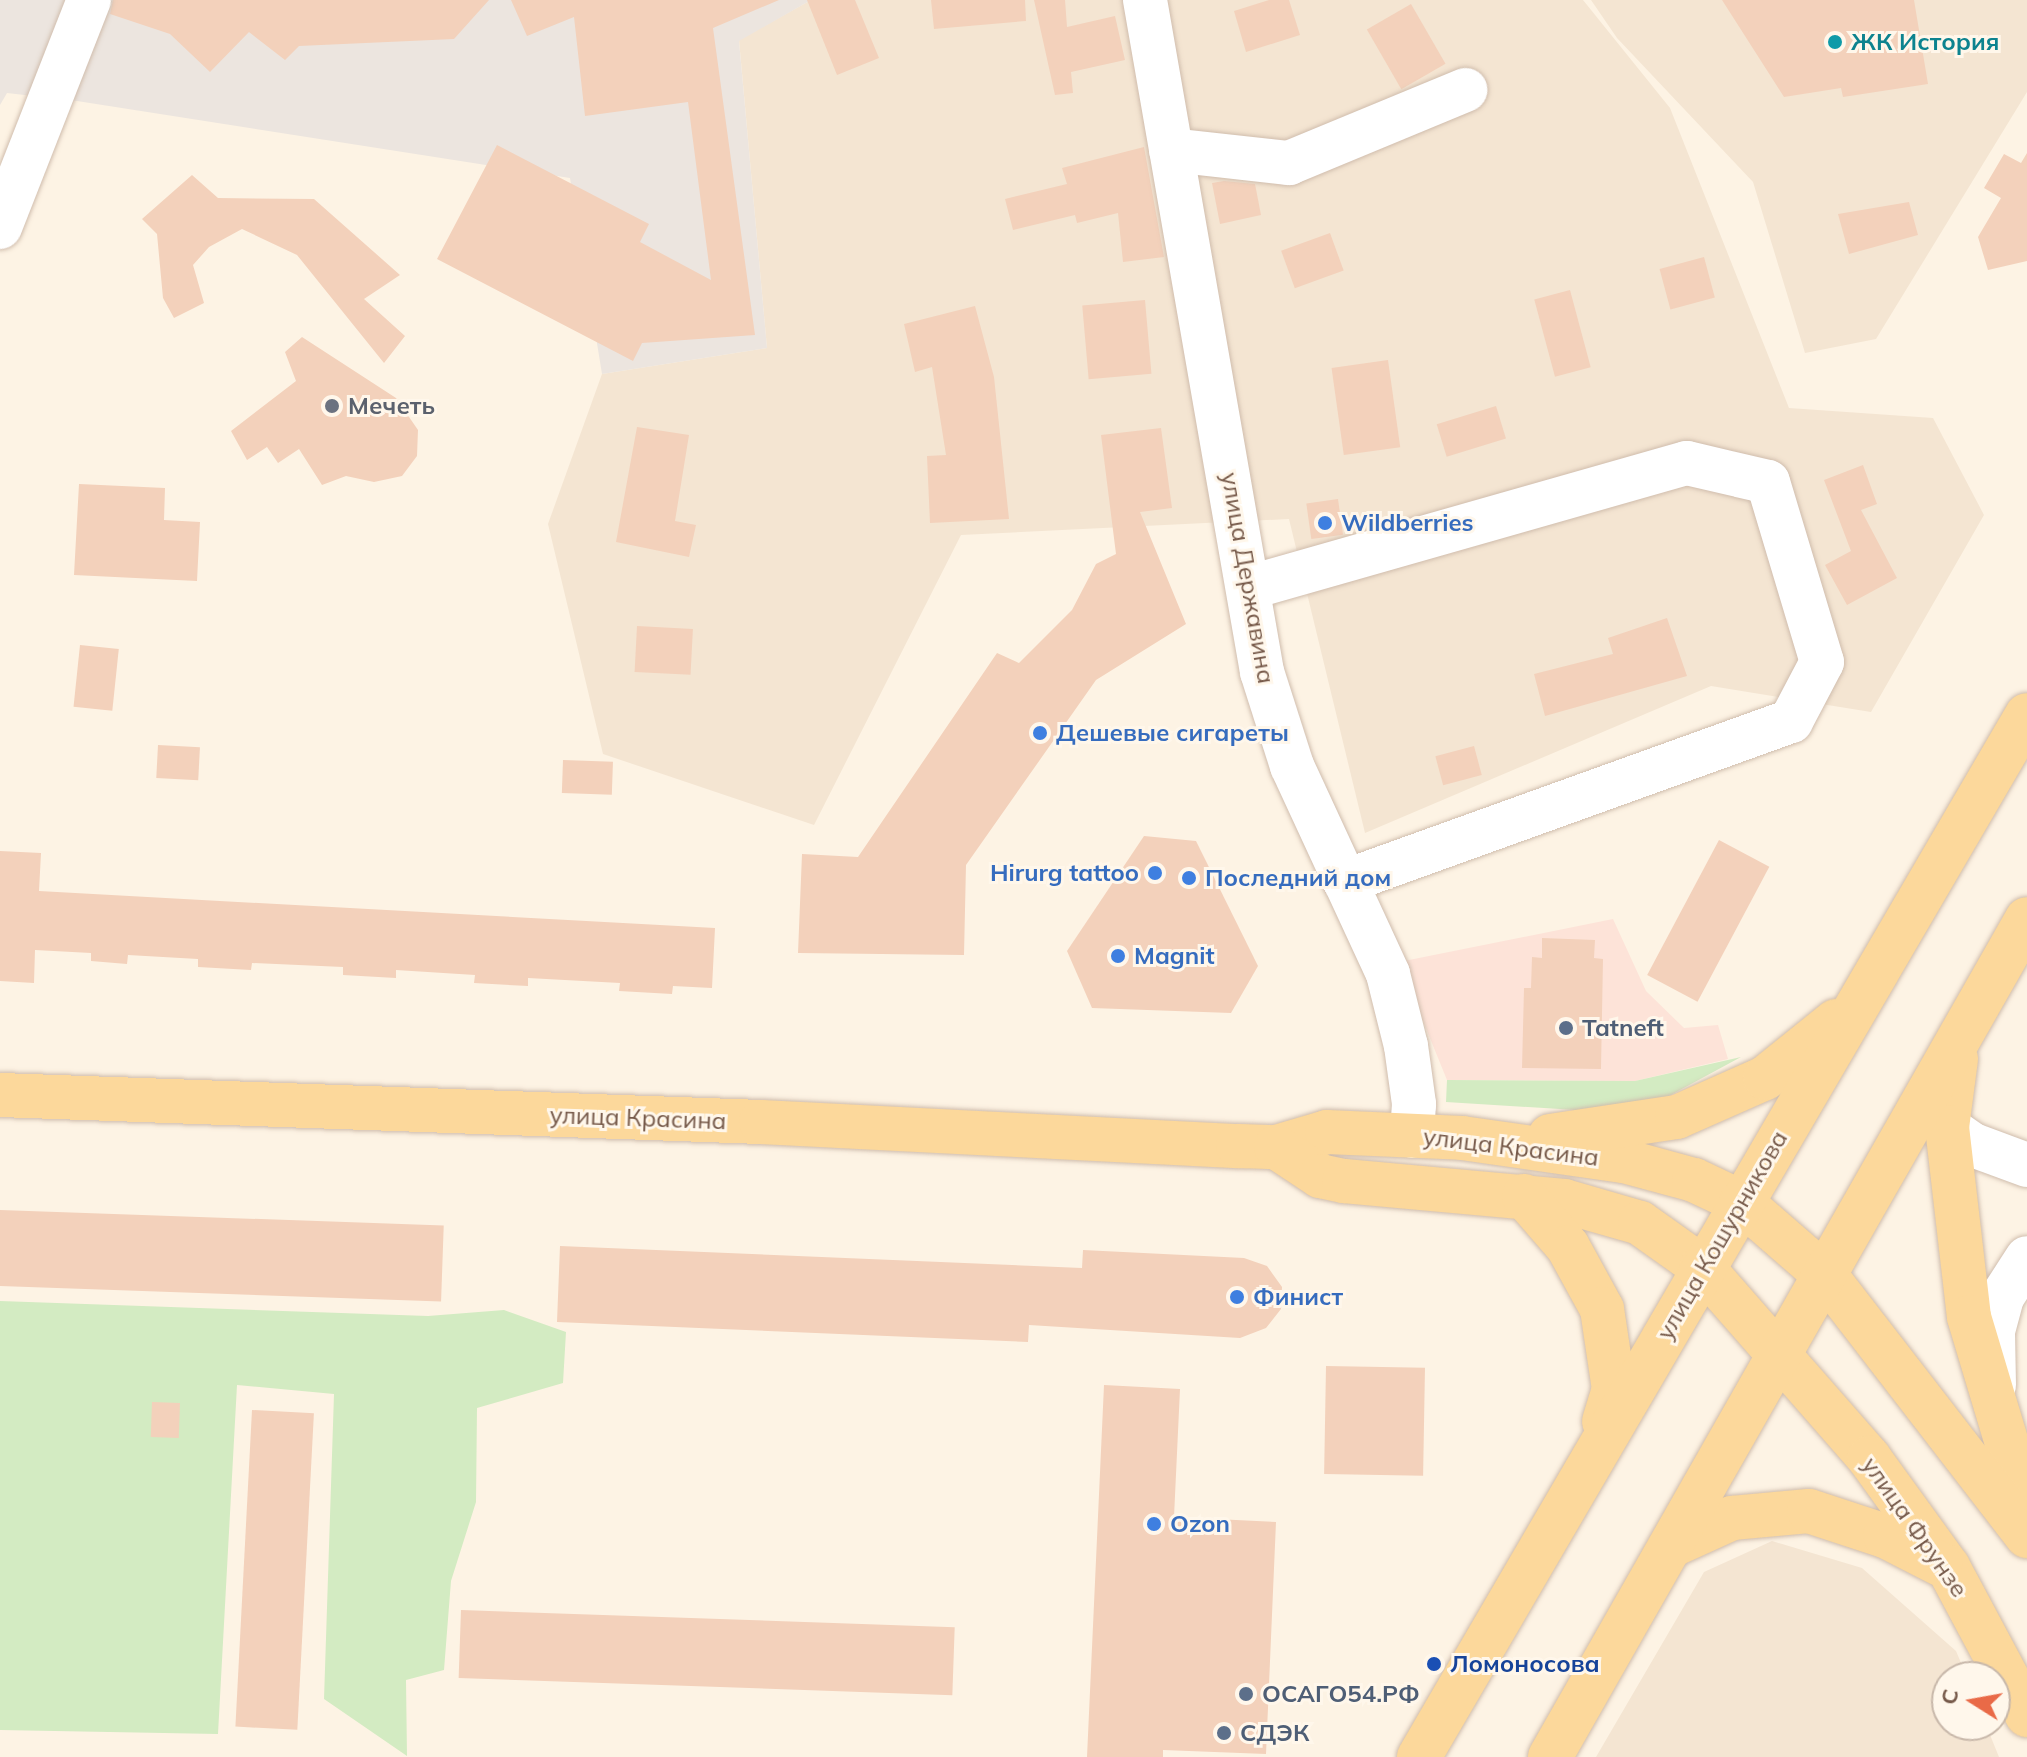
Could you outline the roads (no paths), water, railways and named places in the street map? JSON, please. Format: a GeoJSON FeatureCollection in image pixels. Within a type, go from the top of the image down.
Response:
{"type":"FeatureCollection","features":[{"type":"Feature","properties":{"kind":"main road","name":"улица Кошурникова"},"geometry":{"type":"LineString","coordinates":[[1419,1757],[1702,1267],[2027,715]]}},
{"type":"Feature","properties":{"kind":"main road"},"geometry":{"type":"LineString","coordinates":[[1550,1757],[1675,1544],[2027,919]]}},
{"type":"Feature","properties":{"kind":"main road"},"geometry":{"type":"LineString","coordinates":[[1513,1142],[1677,1117],[1765,1078],[1856,1005]]}},
{"type":"Feature","properties":{"kind":"main road"},"geometry":{"type":"LineString","coordinates":[[1960,1034],[1947,1127],[1969,1317],[2027,1510]]}},
{"type":"Feature","properties":{"kind":"main road","name":"улица Красина"},"geometry":{"type":"LineString","coordinates":[[0,1095],[1276,1147],[1327,1132],[1513,1142],[1624,1161],[1694,1180],[1741,1202],[1826,1276]]}},
{"type":"Feature","properties":{"kind":"main road","name":"улица Красина"},"geometry":{"type":"LineString","coordinates":[[1276,1147],[1320,1176],[1344,1181],[1564,1201],[1640,1223],[1702,1267],[1779,1356]]}},
{"type":"Feature","properties":{"kind":"main road"},"geometry":{"type":"LineString","coordinates":[[1524,1196],[1568,1247],[1602,1309],[1614,1389],[1593,1457]]}},
{"type":"Feature","properties":{"kind":"main road"},"geometry":{"type":"LineString","coordinates":[[1826,1276],[2027,1536]]}},
{"type":"Feature","properties":{"kind":"main road","name":"улица Фрунзе"},"geometry":{"type":"LineString","coordinates":[[1779,1356],[1869,1458],[1948,1567],[2027,1715]]}},
{"type":"Feature","properties":{"kind":"main road"},"geometry":{"type":"LineString","coordinates":[[1675,1544],[1732,1518],[1809,1511],[1885,1536],[1948,1567]]}},
{"type":"Feature","properties":{"kind":"street"},"geometry":{"type":"LineString","coordinates":[[0,227],[89,0]]}},
{"type":"Feature","properties":{"kind":"street","name":"улица Державина"},"geometry":{"type":"LineString","coordinates":[[1145,0],[1251,587],[1262,672],[1292,766],[1388,974],[1406,1046],[1414,1104],[1412,1136]]}},
{"type":"Feature","properties":{"kind":"street"},"geometry":{"type":"LineString","coordinates":[[1171,150],[1289,163],[1465,90]]}},
{"type":"Feature","properties":{"kind":"street"},"geometry":{"type":"LineString","coordinates":[[1251,587],[1687,463],[1768,482],[1822,662],[1791,721],[1345,882]]}},
{"type":"Feature","properties":{"kind":"street"},"geometry":{"type":"LineString","coordinates":[[1947,1127],[1973,1145],[2027,1165]]}},
{"type":"Feature","properties":{"kind":"street"},"geometry":{"type":"LineString","coordinates":[[1994,1400],[1993,1331],[2002,1297],[2027,1258]]}},
{"type":"Feature","properties":{"kind":"place","name":"ЖК История"},"geometry":{"type":"Point","coordinates":[1835,42]}},
{"type":"Feature","properties":{"kind":"place","name":"Мечеть"},"geometry":{"type":"Point","coordinates":[332,406]}},
{"type":"Feature","properties":{"kind":"place","name":"Wildberries"},"geometry":{"type":"Point","coordinates":[1325,523]}},
{"type":"Feature","properties":{"kind":"place","name":"Дешевые сигареты"},"geometry":{"type":"Point","coordinates":[1040,733]}},
{"type":"Feature","properties":{"kind":"place","name":"Hirurg tattoo"},"geometry":{"type":"Point","coordinates":[1155,873]}},
{"type":"Feature","properties":{"kind":"place","name":"Последний дом"},"geometry":{"type":"Point","coordinates":[1189,878]}},
{"type":"Feature","properties":{"kind":"place","name":"Magnit"},"geometry":{"type":"Point","coordinates":[1118,956]}},
{"type":"Feature","properties":{"kind":"place","name":"Tatneft"},"geometry":{"type":"Point","coordinates":[1566,1028]}},
{"type":"Feature","properties":{"kind":"place","name":"Финист"},"geometry":{"type":"Point","coordinates":[1237,1297]}},
{"type":"Feature","properties":{"kind":"place","name":"Ozon"},"geometry":{"type":"Point","coordinates":[1154,1524]}},
{"type":"Feature","properties":{"kind":"place","name":"Ломоносова"},"geometry":{"type":"Point","coordinates":[1434,1664]}},
{"type":"Feature","properties":{"kind":"place","name":"ОСАГО54.РФ"},"geometry":{"type":"Point","coordinates":[1246,1694]}},
{"type":"Feature","properties":{"kind":"place","name":"СДЭК"},"geometry":{"type":"Point","coordinates":[1224,1733]}}]}
